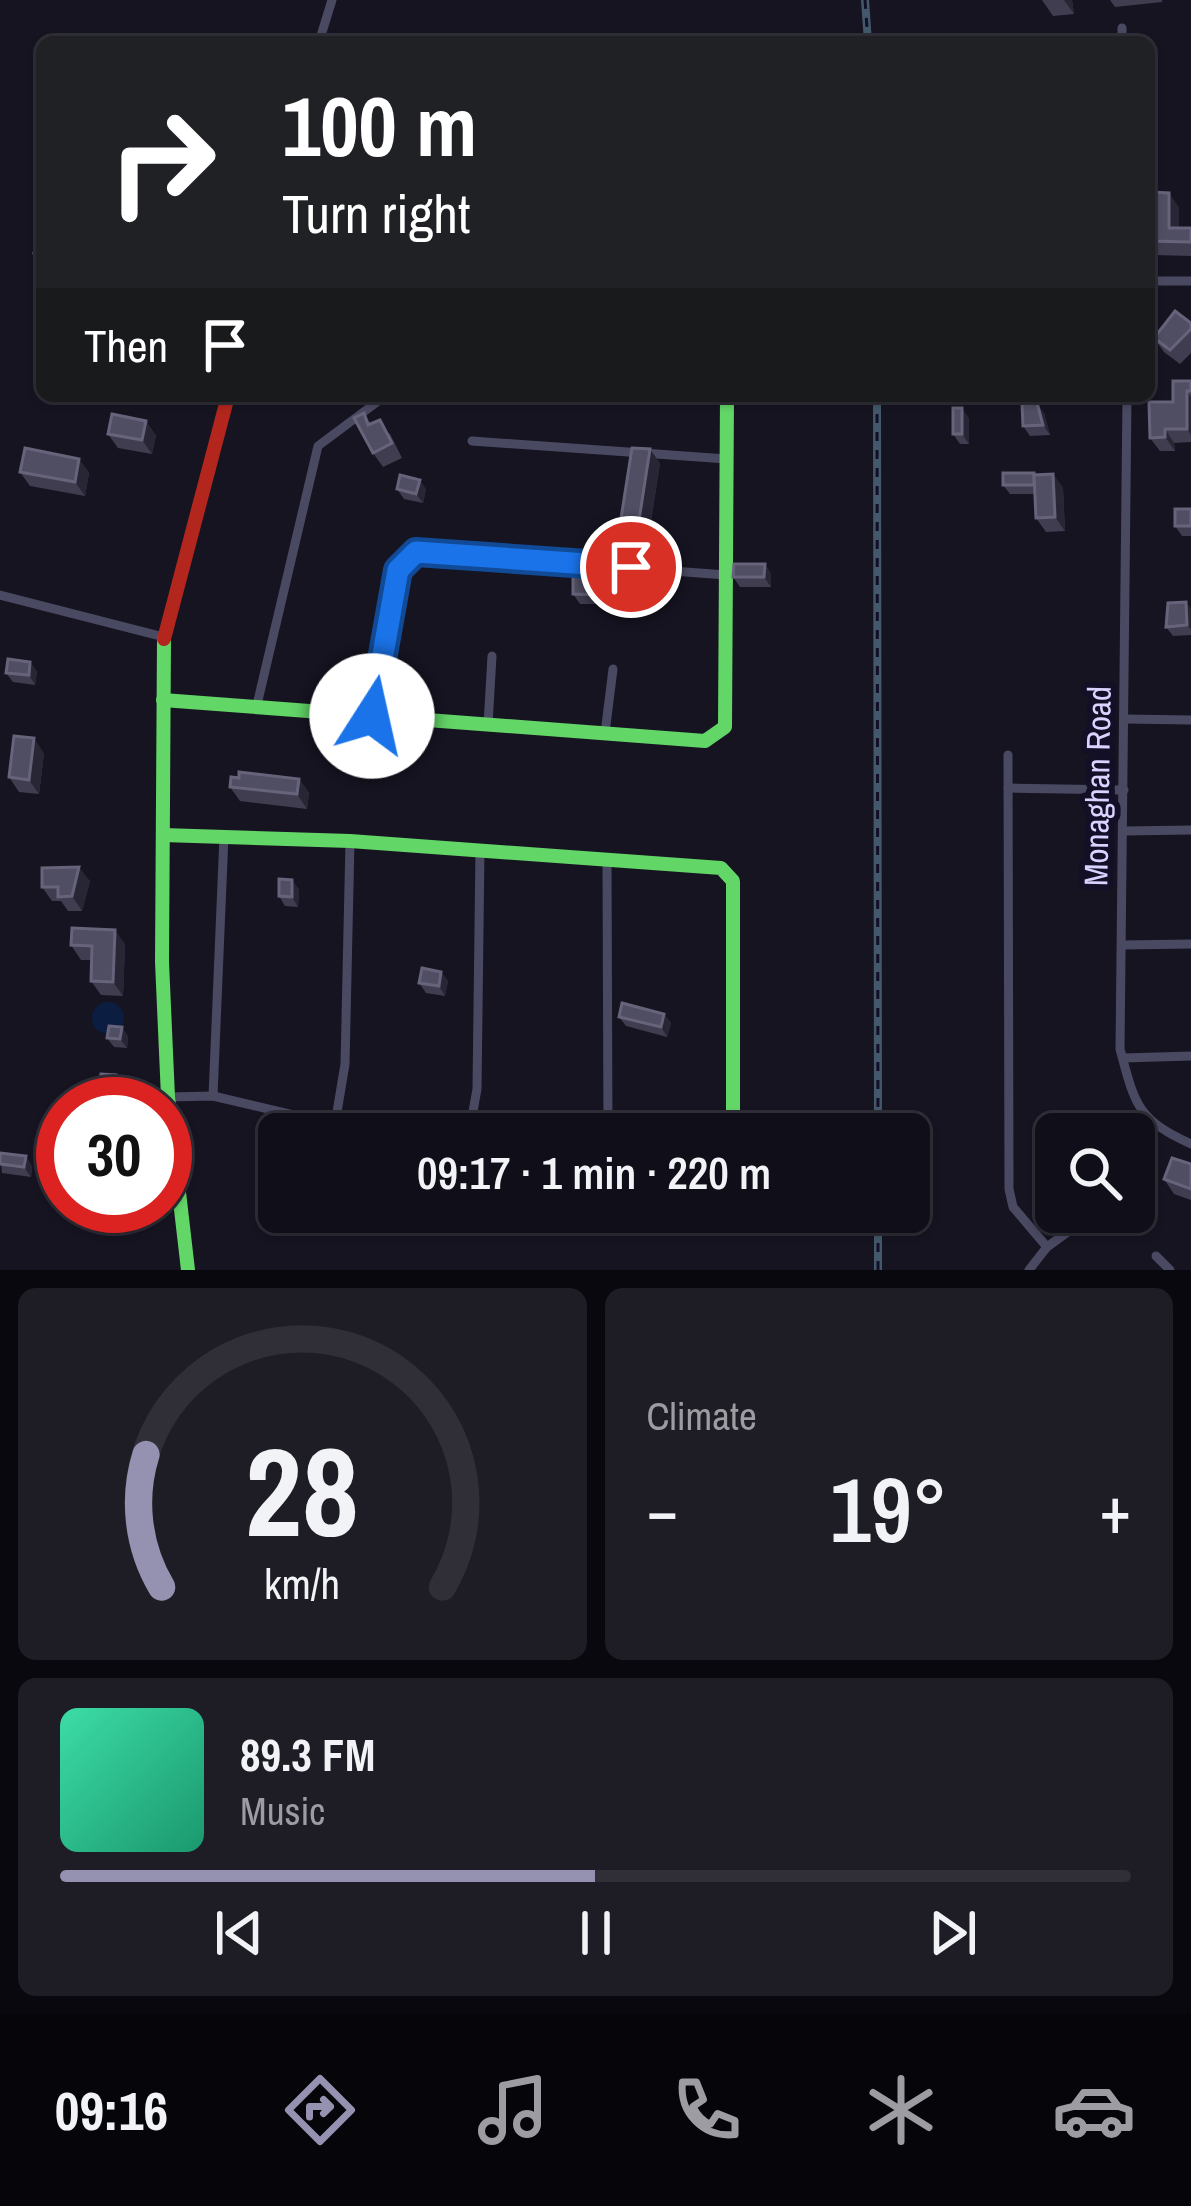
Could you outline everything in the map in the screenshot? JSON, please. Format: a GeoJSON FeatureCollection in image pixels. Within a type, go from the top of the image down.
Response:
{"type":"FeatureCollection","features":[{"type":"Feature","properties":{"kind":"street"},"geometry":{"type":"LineString","coordinates":[[321,36],[332,0]]}},
{"type":"Feature","properties":{"kind":"street"},"geometry":{"type":"LineString","coordinates":[[1122,28],[1122,36]]}},
{"type":"Feature","properties":{"kind":"street"},"geometry":{"type":"LineString","coordinates":[[1155,281],[1191,281]]}},
{"type":"Feature","properties":{"kind":"street"},"geometry":{"type":"LineString","coordinates":[[168,1077],[164,637],[225,402]]}},
{"type":"Feature","properties":{"kind":"street"},"geometry":{"type":"LineString","coordinates":[[256,710],[318,446],[377,402]]}},
{"type":"Feature","properties":{"kind":"street"},"geometry":{"type":"LineString","coordinates":[[163,700],[706,741],[722,733],[727,402]]}},
{"type":"Feature","properties":{"kind":"street","name":"Monaghan Road"},"geometry":{"type":"LineString","coordinates":[[1127,402],[1123,1058],[1134,1104],[1142,1113]]}},
{"type":"Feature","properties":{"kind":"street"},"geometry":{"type":"LineString","coordinates":[[472,441],[727,459]]}},
{"type":"Feature","properties":{"kind":"street"},"geometry":{"type":"LineString","coordinates":[[372,716],[398,570],[416,552],[726,574]]}},
{"type":"Feature","properties":{"kind":"street"},"geometry":{"type":"LineString","coordinates":[[0,595],[164,637]]}},
{"type":"Feature","properties":{"kind":"street"},"geometry":{"type":"LineString","coordinates":[[488,725],[493,656]]}},
{"type":"Feature","properties":{"kind":"street"},"geometry":{"type":"LineString","coordinates":[[605,733],[613,669]]}},
{"type":"Feature","properties":{"kind":"street"},"geometry":{"type":"LineString","coordinates":[[1125,719],[1191,720]]}},
{"type":"Feature","properties":{"kind":"street"},"geometry":{"type":"LineString","coordinates":[[1008,755],[1009,1189],[1012,1207],[1047,1247]]}},
{"type":"Feature","properties":{"kind":"street"},"geometry":{"type":"LineString","coordinates":[[1008,788],[1124,790]]}},
{"type":"Feature","properties":{"kind":"street"},"geometry":{"type":"LineString","coordinates":[[1124,831],[1191,830]]}},
{"type":"Feature","properties":{"kind":"street"},"geometry":{"type":"LineString","coordinates":[[163,835],[350,841],[721,868],[734,881],[733,1113]]}},
{"type":"Feature","properties":{"kind":"street"},"geometry":{"type":"LineString","coordinates":[[213,1096],[224,836]]}},
{"type":"Feature","properties":{"kind":"street"},"geometry":{"type":"LineString","coordinates":[[337,1113],[345,1064],[350,841]]}},
{"type":"Feature","properties":{"kind":"street"},"geometry":{"type":"LineString","coordinates":[[473,1113],[477,1089],[479,849]]}},
{"type":"Feature","properties":{"kind":"street"},"geometry":{"type":"LineString","coordinates":[[607,861],[608,1113]]}},
{"type":"Feature","properties":{"kind":"street"},"geometry":{"type":"LineString","coordinates":[[1122,945],[1191,944]]}},
{"type":"Feature","properties":{"kind":"street"},"geometry":{"type":"LineString","coordinates":[[1123,1058],[1191,1056]]}},
{"type":"Feature","properties":{"kind":"street"},"geometry":{"type":"LineString","coordinates":[[192,1096],[213,1096],[287,1113]]}},
{"type":"Feature","properties":{"kind":"street"},"geometry":{"type":"LineString","coordinates":[[1155,1126],[1191,1144]]}},
{"type":"Feature","properties":{"kind":"street"},"geometry":{"type":"LineString","coordinates":[[184,1233],[188,1270]]}},
{"type":"Feature","properties":{"kind":"street"},"geometry":{"type":"LineString","coordinates":[[1028,1270],[1066,1233]]}},
{"type":"Feature","properties":{"kind":"street"},"geometry":{"type":"LineString","coordinates":[[1156,1256],[1170,1270]]}},
{"type":"Feature","properties":{"kind":"water"},"geometry":{"type":"Polygon","coordinates":[[[108,1002],[120,1006],[124,1018],[120,1030],[108,1034],[96,1030],[92,1018],[96,1006],[108,1002]]]}},
{"type":"Feature","properties":{"kind":"building"},"geometry":{"type":"Polygon","coordinates":[[[1155,192],[1169,193],[1169,228],[1191,228],[1191,242],[1155,241],[1155,192]]]}},
{"type":"Feature","properties":{"kind":"building"},"geometry":{"type":"Polygon","coordinates":[[[1175,311],[1191,323],[1191,329],[1170,350],[1155,337],[1175,311]]]}},
{"type":"Feature","properties":{"kind":"building"},"geometry":{"type":"Polygon","coordinates":[[[1173,381],[1191,381],[1187,429],[1165,429],[1165,437],[1150,438],[1149,402],[1173,402],[1173,381]]]}},
{"type":"Feature","properties":{"kind":"building"},"geometry":{"type":"Polygon","coordinates":[[[1037,403],[1043,425],[1023,426],[1022,404],[1037,403]]]}},
{"type":"Feature","properties":{"kind":"building"},"geometry":{"type":"Polygon","coordinates":[[[953,408],[962,408],[962,434],[953,434],[953,408]]]}},
{"type":"Feature","properties":{"kind":"building"},"geometry":{"type":"Polygon","coordinates":[[[364,413],[368,425],[380,420],[392,443],[373,453],[354,418],[364,413]]]}},
{"type":"Feature","properties":{"kind":"building"},"geometry":{"type":"Polygon","coordinates":[[[112,414],[146,421],[142,440],[108,434],[112,414]]]}},
{"type":"Feature","properties":{"kind":"building"},"geometry":{"type":"Polygon","coordinates":[[[25,448],[79,459],[75,482],[20,472],[25,448]]]}},
{"type":"Feature","properties":{"kind":"building"},"geometry":{"type":"Polygon","coordinates":[[[632,448],[650,449],[635,546],[617,544],[632,448]]]}},
{"type":"Feature","properties":{"kind":"building"},"geometry":{"type":"Polygon","coordinates":[[[1003,473],[1034,473],[1034,485],[1003,485],[1003,473]]]}},
{"type":"Feature","properties":{"kind":"building"},"geometry":{"type":"Polygon","coordinates":[[[1053,474],[1055,517],[1036,518],[1034,475],[1053,474]]]}},
{"type":"Feature","properties":{"kind":"building"},"geometry":{"type":"Polygon","coordinates":[[[400,475],[420,480],[416,494],[397,489],[400,475]]]}},
{"type":"Feature","properties":{"kind":"building"},"geometry":{"type":"Polygon","coordinates":[[[1175,509],[1191,509],[1191,526],[1175,526],[1175,509]]]}},
{"type":"Feature","properties":{"kind":"building"},"geometry":{"type":"Polygon","coordinates":[[[734,564],[765,564],[764,577],[733,577],[734,564]]]}},
{"type":"Feature","properties":{"kind":"building"},"geometry":{"type":"Polygon","coordinates":[[[573,576],[603,576],[602,595],[573,594],[573,576]]]}},
{"type":"Feature","properties":{"kind":"building"},"geometry":{"type":"Polygon","coordinates":[[[1186,602],[1187,625],[1166,627],[1168,603],[1186,602]]]}},
{"type":"Feature","properties":{"kind":"building"},"geometry":{"type":"Polygon","coordinates":[[[8,659],[30,662],[29,675],[6,673],[8,659]]]}},
{"type":"Feature","properties":{"kind":"building"},"geometry":{"type":"Polygon","coordinates":[[[14,736],[34,738],[29,780],[9,777],[14,736]]]}},
{"type":"Feature","properties":{"kind":"building"},"geometry":{"type":"Polygon","coordinates":[[[239,772],[299,779],[297,794],[230,787],[231,777],[239,778],[239,772]]]}},
{"type":"Feature","properties":{"kind":"building"},"geometry":{"type":"Polygon","coordinates":[[[79,867],[72,896],[58,897],[58,887],[42,887],[42,868],[79,867]]]}},
{"type":"Feature","properties":{"kind":"building"},"geometry":{"type":"Polygon","coordinates":[[[279,879],[292,880],[292,897],[279,896],[279,879]]]}},
{"type":"Feature","properties":{"kind":"building"},"geometry":{"type":"Polygon","coordinates":[[[72,928],[115,930],[113,982],[91,981],[92,946],[71,945],[72,928]]]}},
{"type":"Feature","properties":{"kind":"building"},"geometry":{"type":"Polygon","coordinates":[[[422,968],[441,972],[439,986],[419,983],[422,968]]]}},
{"type":"Feature","properties":{"kind":"building"},"geometry":{"type":"Polygon","coordinates":[[[622,1003],[664,1014],[661,1027],[619,1017],[622,1003]]]}},
{"type":"Feature","properties":{"kind":"building"},"geometry":{"type":"Polygon","coordinates":[[[109,1026],[122,1027],[120,1039],[107,1038],[109,1026]]]}},
{"type":"Feature","properties":{"kind":"building"},"geometry":{"type":"Polygon","coordinates":[[[0,1153],[26,1156],[24,1167],[0,1164],[0,1153]]]}},
{"type":"Feature","properties":{"kind":"building"},"geometry":{"type":"Polygon","coordinates":[[[1172,1158],[1191,1164],[1191,1189],[1164,1179],[1172,1158]]]}},
{"type":"Feature","properties":{"kind":"railway"},"geometry":{"type":"LineString","coordinates":[[865,0],[868,36]]}},
{"type":"Feature","properties":{"kind":"railway"},"geometry":{"type":"LineString","coordinates":[[877,402],[878,1113]]}},
{"type":"Feature","properties":{"kind":"railway"},"geometry":{"type":"LineString","coordinates":[[878,1233],[878,1270]]}},
{"type":"Feature","properties":{"kind":"traffic: fast"},"geometry":{"type":"LineString","coordinates":[[163,700],[705,741],[725,727],[727,402]]}},
{"type":"Feature","properties":{"kind":"traffic: fast"},"geometry":{"type":"LineString","coordinates":[[164,639],[162,962],[168,1097],[188,1270]]}},
{"type":"Feature","properties":{"kind":"traffic: fast"},"geometry":{"type":"LineString","coordinates":[[163,835],[350,841],[721,868],[733,881],[733,1113]]}},
{"type":"Feature","properties":{"kind":"traffic: jam"},"geometry":{"type":"LineString","coordinates":[[164,639],[226,402]]}},
{"type":"Feature","properties":{"kind":"route"},"geometry":{"type":"LineString","coordinates":[[372,716],[398,570],[416,552],[631,567]]}}]}
